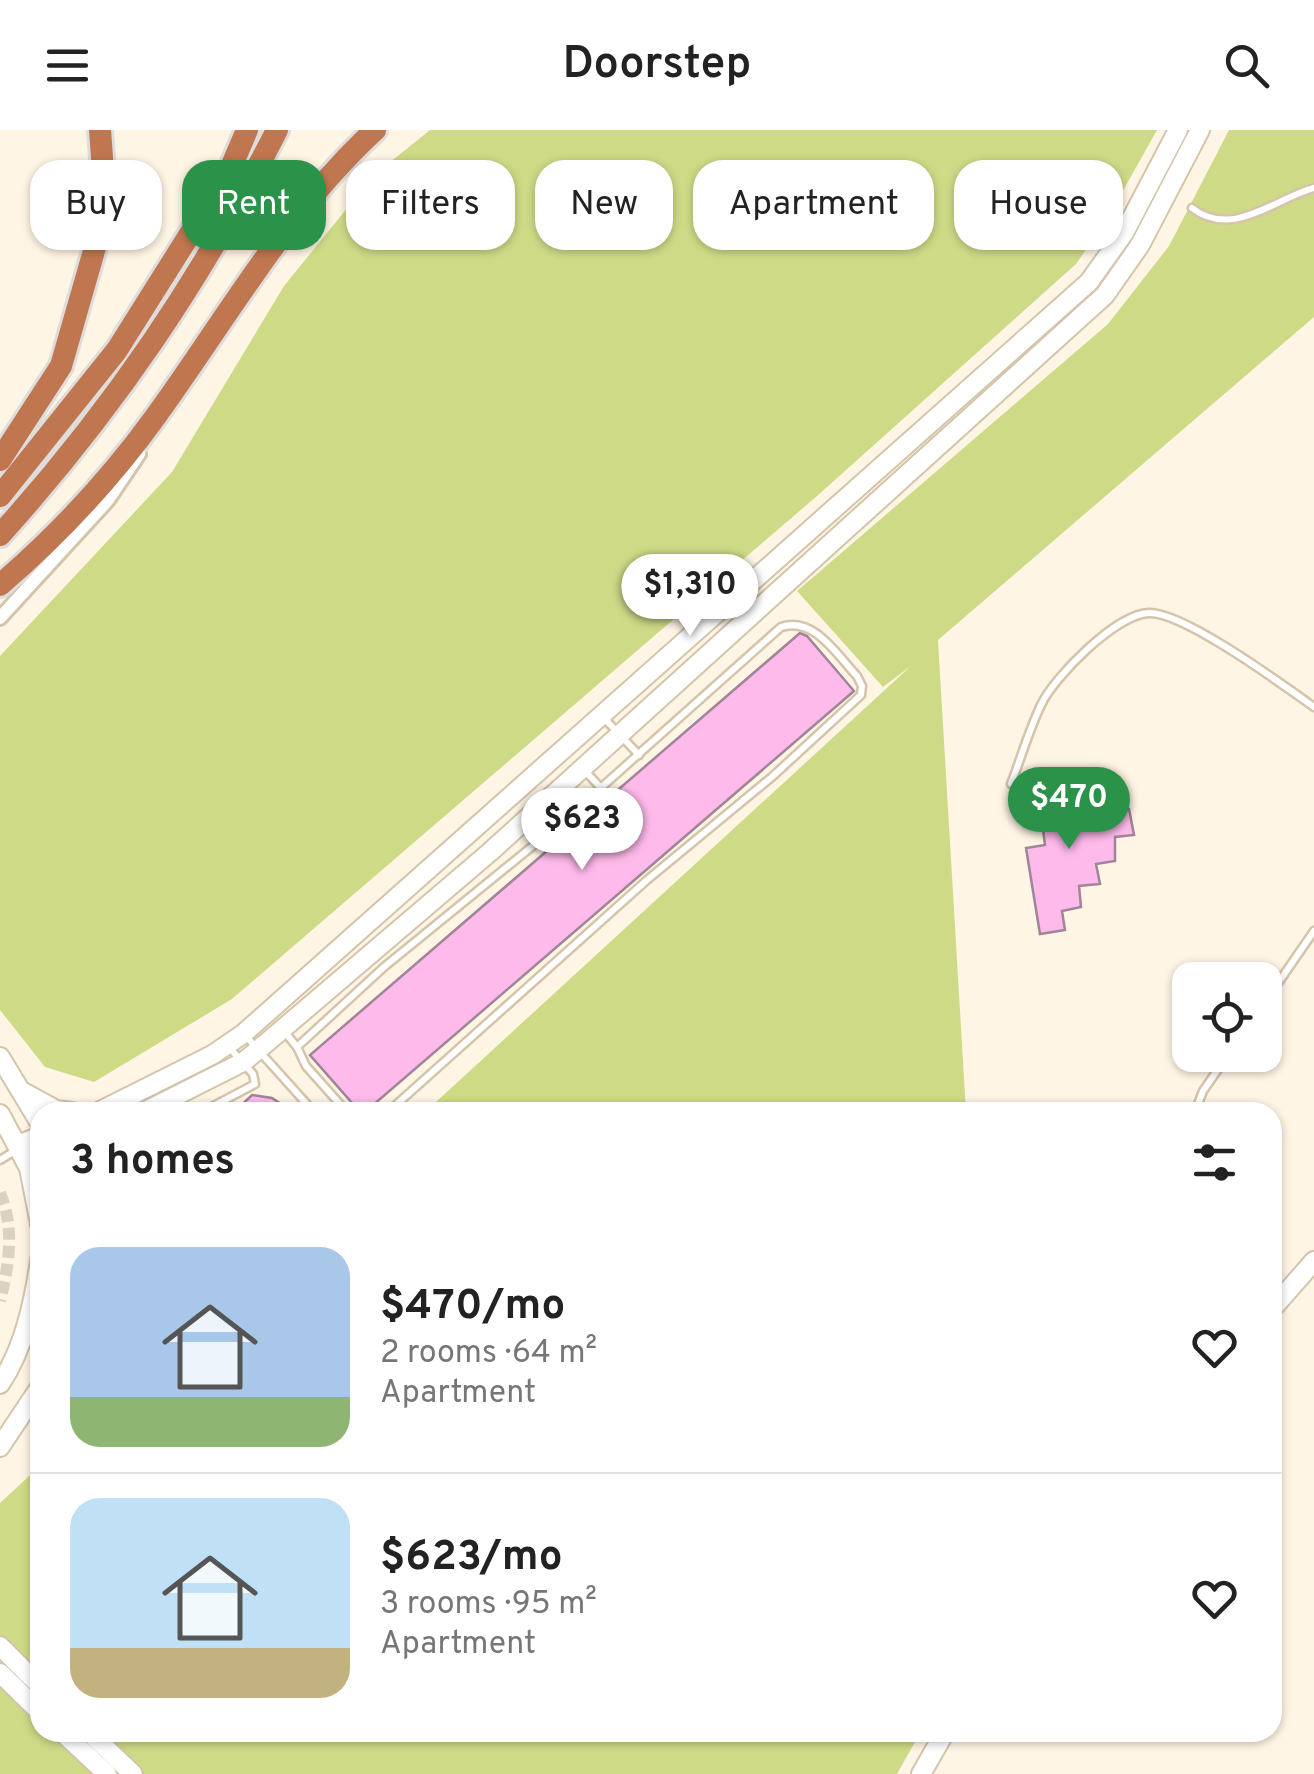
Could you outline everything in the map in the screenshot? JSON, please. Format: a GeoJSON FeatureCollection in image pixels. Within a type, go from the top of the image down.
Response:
{"type":"FeatureCollection","features":[{"type":"Feature","properties":{"kind":"highway"},"geometry":{"type":"LineString","coordinates":[[0,460],[61,366],[98,237],[104,185],[100,130]]}},
{"type":"Feature","properties":{"kind":"highway"},"geometry":{"type":"LineString","coordinates":[[0,496],[117,350],[230,172],[248,130]]}},
{"type":"Feature","properties":{"kind":"highway"},"geometry":{"type":"LineString","coordinates":[[0,534],[52,476],[138,367],[202,270],[277,130]]}},
{"type":"Feature","properties":{"kind":"highway"},"geometry":{"type":"LineString","coordinates":[[0,584],[102,482],[154,419],[294,217],[340,162],[374,130]]}},
{"type":"Feature","properties":{"kind":"street"},"geometry":{"type":"LineString","coordinates":[[118,1102],[228,1046],[243,1034],[1088,282],[1124,233],[1178,130]]}},
{"type":"Feature","properties":{"kind":"street"},"geometry":{"type":"LineString","coordinates":[[163,1102],[250,1056],[490,852],[1105,295],[1140,244],[1200,130]]}},
{"type":"Feature","properties":{"kind":"street"},"geometry":{"type":"LineString","coordinates":[[0,618],[108,500],[138,456],[154,419]]}},
{"type":"Feature","properties":{"kind":"street"},"geometry":{"type":"LineString","coordinates":[[0,1057],[30,1106]]}},
{"type":"Feature","properties":{"kind":"street"},"geometry":{"type":"LineString","coordinates":[[22,1092],[41,1102]]}},
{"type":"Feature","properties":{"kind":"street"},"geometry":{"type":"LineString","coordinates":[[1,1116],[30,1161]]}},
{"type":"Feature","properties":{"kind":"street"},"geometry":{"type":"LineString","coordinates":[[19,1147],[30,1141]]}},
{"type":"Feature","properties":{"kind":"street"},"geometry":{"type":"LineString","coordinates":[[1282,1297],[1314,1260]]}},
{"type":"Feature","properties":{"kind":"street"},"geometry":{"type":"LineString","coordinates":[[0,1384],[12,1367],[30,1308]]}},
{"type":"Feature","properties":{"kind":"street"},"geometry":{"type":"LineString","coordinates":[[0,1446],[30,1402]]}},
{"type":"Feature","properties":{"kind":"street"},"geometry":{"type":"LineString","coordinates":[[0,1646],[30,1676]]}},
{"type":"Feature","properties":{"kind":"street"},"geometry":{"type":"LineString","coordinates":[[0,1673],[30,1702]]}},
{"type":"Feature","properties":{"kind":"street"},"geometry":{"type":"LineString","coordinates":[[73,1742],[107,1774]]}},
{"type":"Feature","properties":{"kind":"street"},"geometry":{"type":"LineString","coordinates":[[99,1742],[133,1774]]}},
{"type":"Feature","properties":{"kind":"street"},"geometry":{"type":"LineString","coordinates":[[921,1774],[939,1742]]}},
{"type":"Feature","properties":{"kind":"lane"},"geometry":{"type":"LineString","coordinates":[[1192,208],[1207,220],[1234,220],[1314,188]]}},
{"type":"Feature","properties":{"kind":"lane"},"geometry":{"type":"LineString","coordinates":[[1011,784],[1042,701],[1074,662],[1104,635],[1149,613],[1166,617],[1232,650],[1314,707]]}},
{"type":"Feature","properties":{"kind":"lane"},"geometry":{"type":"LineString","coordinates":[[297,1047],[384,967],[601,788],[781,627],[794,623],[809,626],[857,676],[861,696],[399,1102]]}},
{"type":"Feature","properties":{"kind":"lane"},"geometry":{"type":"LineString","coordinates":[[602,715],[639,755]]}},
{"type":"Feature","properties":{"kind":"lane"},"geometry":{"type":"LineString","coordinates":[[582,768],[601,788]]}},
{"type":"Feature","properties":{"kind":"lane"},"geometry":{"type":"LineString","coordinates":[[1282,977],[1314,931]]}},
{"type":"Feature","properties":{"kind":"lane"},"geometry":{"type":"LineString","coordinates":[[282,1029],[306,1066],[338,1102]]}},
{"type":"Feature","properties":{"kind":"lane"},"geometry":{"type":"LineString","coordinates":[[221,1102],[255,1084],[243,1034]]}},
{"type":"Feature","properties":{"kind":"lane"},"geometry":{"type":"LineString","coordinates":[[228,1046],[250,1056],[303,1102]]}},
{"type":"Feature","properties":{"kind":"lane"},"geometry":{"type":"LineString","coordinates":[[1199,1102],[1217,1072]]}},
{"type":"Feature","properties":{"kind":"lane"},"geometry":{"type":"LineString","coordinates":[[0,1160],[19,1147]]}},
{"type":"Feature","properties":{"kind":"green space"},"geometry":{"type":"Polygon","coordinates":[[[430,130],[1157,130],[1123,191],[1123,160],[954,160],[954,250],[1086,250],[1076,264],[817,496],[232,999],[94,1082],[45,1067],[0,1010],[0,656],[172,472],[284,286],[313,250],[326,250],[326,234],[346,210],[346,250],[515,250],[515,160],[393,160],[430,130]]]}},
{"type":"Feature","properties":{"kind":"green space"},"geometry":{"type":"Polygon","coordinates":[[[1229,130],[1314,130],[1314,317],[938,640],[965,1102],[436,1102],[912,665],[883,687],[797,591],[1108,324],[1169,246],[1229,130]]]}},
{"type":"Feature","properties":{"kind":"green space"},"geometry":{"type":"Polygon","coordinates":[[[30,1475],[30,1742],[915,1742],[897,1774],[0,1774],[0,1503],[30,1475]]]}},
{"type":"Feature","properties":{"kind":"building"},"geometry":{"type":"Polygon","coordinates":[[[800,633],[807,636],[854,691],[377,1102],[351,1102],[310,1055],[800,633]]]}},
{"type":"Feature","properties":{"kind":"building"},"geometry":{"type":"Polygon","coordinates":[[[1060,769],[1069,818],[1129,809],[1134,835],[1115,837],[1115,861],[1096,864],[1100,884],[1079,886],[1081,907],[1062,911],[1065,930],[1040,934],[1026,848],[1045,845],[1036,774],[1060,769]]]}},
{"type":"Feature","properties":{"kind":"building"},"geometry":{"type":"Polygon","coordinates":[[[252,1095],[278,1102],[245,1102],[252,1095]]]}},
{"type":"Feature","properties":{"kind":"tunnel"},"geometry":{"type":"LineString","coordinates":[[0,1193],[8,1220],[9,1247],[0,1301]]}}]}
